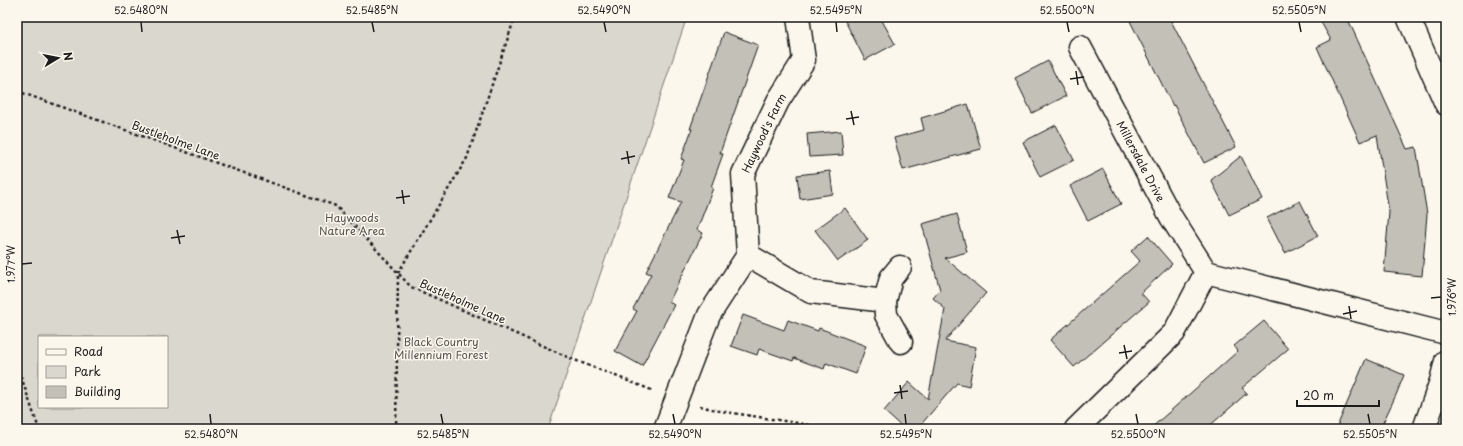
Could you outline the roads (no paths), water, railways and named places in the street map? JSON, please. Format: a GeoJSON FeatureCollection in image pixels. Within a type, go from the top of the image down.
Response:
{"type":"FeatureCollection","features":[{"type":"Feature","properties":{"kind":"street","name":"Haywood's Farm"},"geometry":{"type":"LineString","coordinates":[[748,255],[743,174],[778,101],[804,60],[798,17]]}},
{"type":"Feature","properties":{"kind":"street"},"geometry":{"type":"LineString","coordinates":[[1408,17],[1446,104]]}},
{"type":"Feature","properties":{"kind":"street","name":"Millersdale Drive"},"geometry":{"type":"LineString","coordinates":[[1080,47],[1171,217],[1206,272]]}},
{"type":"Feature","properties":{"kind":"street"},"geometry":{"type":"LineString","coordinates":[[665,429],[709,315],[748,255],[811,292],[885,301]]}},
{"type":"Feature","properties":{"kind":"street"},"geometry":{"type":"LineString","coordinates":[[900,267],[891,278],[885,301],[886,315],[901,342]]}},
{"type":"Feature","properties":{"kind":"street"},"geometry":{"type":"LineString","coordinates":[[1076,429],[1174,333],[1206,272],[1446,333]]}},
{"type":"Feature","properties":{"kind":"street"},"geometry":{"type":"LineString","coordinates":[[1424,429],[1441,381],[1446,361]]}},
{"type":"Feature","properties":{"kind":"park label","name":"Haywoods Nature Area"},"geometry":{"type":"Point","coordinates":[352,223]}},
{"type":"Feature","properties":{"kind":"park label","name":"Black Country Millennium Forest"},"geometry":{"type":"Point","coordinates":[441,347]}}]}
